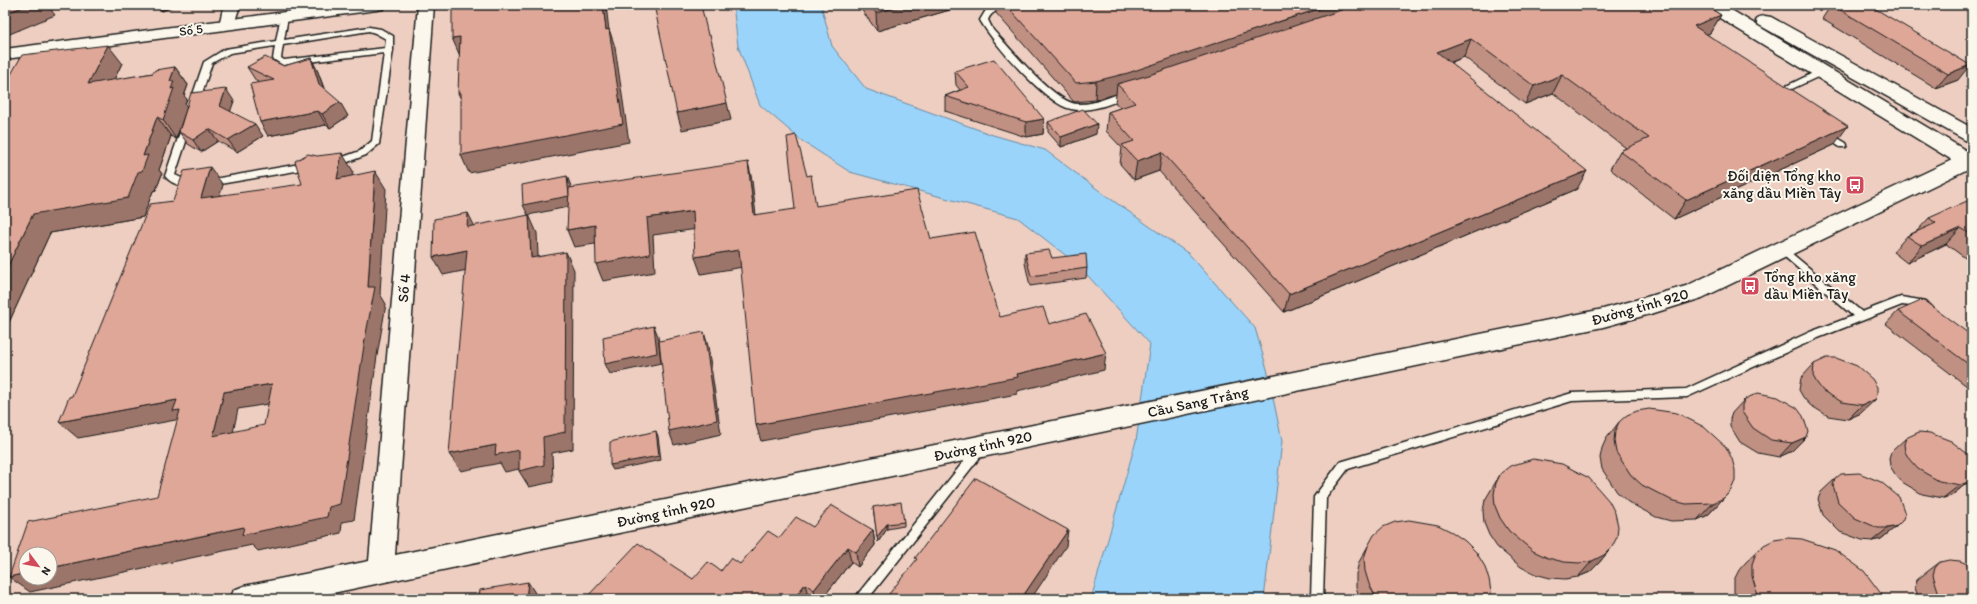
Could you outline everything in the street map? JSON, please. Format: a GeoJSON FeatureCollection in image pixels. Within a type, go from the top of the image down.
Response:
{"type":"FeatureCollection","features":[{"type":"Feature","properties":{"kind":"street"},"geometry":{"type":"LineString","coordinates":[[227,25],[232,5]]}},
{"type":"Feature","properties":{"kind":"street","name":"Số 5"},"geometry":{"type":"LineString","coordinates":[[5,54],[377,5]]}},
{"type":"Feature","properties":{"kind":"street","name":"Số 4"},"geometry":{"type":"LineString","coordinates":[[381,571],[426,5]]}},
{"type":"Feature","properties":{"kind":"street"},"geometry":{"type":"LineString","coordinates":[[1711,5],[1970,160]]}},
{"type":"Feature","properties":{"kind":"street"},"geometry":{"type":"LineString","coordinates":[[1739,5],[1972,136]]}},
{"type":"Feature","properties":{"kind":"street","name":"Đường tỉnh 920"},"geometry":{"type":"LineString","coordinates":[[1307,379],[1603,318],[1654,305],[1694,292],[1781,249],[1970,160]]}},
{"type":"Feature","properties":{"kind":"street","name":"Cầu Sang Trắng"},"geometry":{"type":"LineString","coordinates":[[1088,424],[1307,379]]}},
{"type":"Feature","properties":{"kind":"street","name":"Đường tỉnh 920"},"geometry":{"type":"LineString","coordinates":[[244,599],[1088,424]]}},
{"type":"Feature","properties":{"kind":"lane"},"geometry":{"type":"LineString","coordinates":[[1002,5],[989,10],[986,15],[984,20],[990,31],[1045,88],[1061,102],[1070,106],[1084,107],[1135,92]]}},
{"type":"Feature","properties":{"kind":"lane"},"geometry":{"type":"LineString","coordinates":[[284,17],[277,59],[283,63],[389,50]]}},
{"type":"Feature","properties":{"kind":"lane"},"geometry":{"type":"LineString","coordinates":[[368,29],[378,31],[390,38],[376,142],[363,153],[348,159],[208,183],[191,185],[177,182],[170,176],[208,62],[228,51],[279,43],[368,29]]}},
{"type":"Feature","properties":{"kind":"lane"},"geometry":{"type":"LineString","coordinates":[[1770,96],[1821,72]]}},
{"type":"Feature","properties":{"kind":"lane"},"geometry":{"type":"LineString","coordinates":[[1816,127],[1843,145]]}},
{"type":"Feature","properties":{"kind":"lane"},"geometry":{"type":"LineString","coordinates":[[1781,249],[1860,317]]}},
{"type":"Feature","properties":{"kind":"lane"},"geometry":{"type":"LineString","coordinates":[[1317,599],[1320,497],[1344,464],[1572,397],[1687,393],[1814,335],[1901,301],[1922,304],[1934,312]]}},
{"type":"Feature","properties":{"kind":"lane"},"geometry":{"type":"LineString","coordinates":[[860,599],[982,447]]}},
{"type":"Feature","properties":{"kind":"shaded area"},"geometry":{"type":"Polygon","coordinates":[[[5,5],[1972,5],[1972,599],[5,599],[5,5]]]}},
{"type":"Feature","properties":{"kind":"water"},"geometry":{"type":"Polygon","coordinates":[[[733,5],[821,5],[832,46],[866,89],[993,135],[1045,150],[1105,195],[1189,254],[1255,328],[1267,369],[1282,441],[1264,599],[1091,599],[1136,441],[1150,344],[1078,265],[1018,218],[850,172],[802,141],[760,105],[738,46],[733,5]]]}},
{"type":"Feature","properties":{"kind":"building"},"geometry":{"type":"Polygon","coordinates":[[[5,5],[27,5],[5,14],[5,5]]]}},
{"type":"Feature","properties":{"kind":"building"},"geometry":{"type":"Polygon","coordinates":[[[452,5],[603,5],[606,30],[609,29],[623,124],[461,155],[461,93],[458,93],[460,37],[452,38],[452,5]]]}},
{"type":"Feature","properties":{"kind":"building"},"geometry":{"type":"Polygon","coordinates":[[[654,5],[701,5],[727,103],[677,113],[654,5]]]}},
{"type":"Feature","properties":{"kind":"building"},"geometry":{"type":"Polygon","coordinates":[[[870,5],[903,5],[876,13],[870,5]]]}},
{"type":"Feature","properties":{"kind":"building"},"geometry":{"type":"Polygon","coordinates":[[[1006,5],[1331,5],[1128,73],[1096,81],[1076,83],[1006,5]]]}},
{"type":"Feature","properties":{"kind":"building"},"geometry":{"type":"Polygon","coordinates":[[[1356,5],[1705,5],[1721,15],[1694,26],[1848,126],[1686,200],[1620,151],[1649,138],[1562,75],[1534,86],[1471,39],[1437,52],[1587,171],[1289,294],[1162,152],[1137,161],[1122,145],[1134,141],[1108,112],[1135,103],[1117,84],[1149,75],[1356,5]]]}},
{"type":"Feature","properties":{"kind":"building"},"geometry":{"type":"Polygon","coordinates":[[[1832,5],[1869,5],[1970,65],[1948,74],[1832,5]]]}},
{"type":"Feature","properties":{"kind":"building"},"geometry":{"type":"Polygon","coordinates":[[[108,45],[88,84],[153,73],[155,70],[175,67],[170,81],[174,81],[171,89],[174,88],[163,120],[157,117],[143,156],[148,155],[142,171],[138,172],[128,198],[33,214],[5,272],[5,85],[22,55],[108,45]]]}},
{"type":"Feature","properties":{"kind":"building"},"geometry":{"type":"Polygon","coordinates":[[[265,57],[284,66],[311,58],[319,84],[340,102],[322,114],[318,111],[260,122],[250,84],[274,80],[247,67],[265,57]]]}},
{"type":"Feature","properties":{"kind":"building"},"geometry":{"type":"Polygon","coordinates":[[[994,59],[1044,119],[1026,122],[945,96],[969,87],[955,71],[994,59]]]}},
{"type":"Feature","properties":{"kind":"building"},"geometry":{"type":"Polygon","coordinates":[[[226,89],[220,106],[255,124],[228,140],[209,129],[193,140],[179,132],[191,93],[226,89]]]}},
{"type":"Feature","properties":{"kind":"building"},"geometry":{"type":"Polygon","coordinates":[[[1083,109],[1097,124],[1061,137],[1048,122],[1083,109]]]}},
{"type":"Feature","properties":{"kind":"building"},"geometry":{"type":"Polygon","coordinates":[[[796,135],[807,176],[811,175],[816,206],[917,190],[931,239],[975,232],[1000,317],[1043,307],[1049,324],[1086,314],[1106,353],[1017,374],[1018,377],[756,425],[739,250],[695,257],[693,211],[647,218],[650,254],[596,264],[595,225],[567,230],[569,188],[748,162],[754,215],[795,209],[787,137],[796,135]]]}},
{"type":"Feature","properties":{"kind":"building"},"geometry":{"type":"Polygon","coordinates":[[[342,153],[337,179],[375,171],[368,287],[375,287],[365,339],[340,504],[329,507],[327,517],[242,535],[244,527],[58,566],[58,546],[20,546],[28,522],[157,496],[180,410],[173,411],[177,400],[59,422],[69,397],[72,396],[150,204],[173,201],[184,171],[210,167],[201,198],[302,184],[295,161],[308,154],[317,156],[342,153]],[[272,384],[224,392],[213,436],[264,425],[272,384]]]}},
{"type":"Feature","properties":{"kind":"building"},"geometry":{"type":"Polygon","coordinates":[[[567,176],[569,196],[523,205],[522,185],[567,176]]]}},
{"type":"Feature","properties":{"kind":"building"},"geometry":{"type":"Polygon","coordinates":[[[1967,201],[1971,204],[1972,203],[1972,235],[1961,228],[1922,246],[1907,236],[1936,223],[1929,218],[1967,201]]]}},
{"type":"Feature","properties":{"kind":"building"},"geometry":{"type":"Polygon","coordinates":[[[468,213],[467,227],[529,215],[531,258],[566,252],[565,432],[543,437],[544,465],[519,471],[519,450],[495,455],[496,445],[449,454],[467,250],[433,257],[434,219],[468,213]]]}},
{"type":"Feature","properties":{"kind":"building"},"geometry":{"type":"Polygon","coordinates":[[[1049,250],[1052,258],[1086,254],[1087,268],[1031,276],[1025,253],[1049,250]]]}},
{"type":"Feature","properties":{"kind":"building"},"geometry":{"type":"Polygon","coordinates":[[[1923,300],[1972,336],[1972,367],[1898,311],[1923,300]]]}},
{"type":"Feature","properties":{"kind":"building"},"geometry":{"type":"Polygon","coordinates":[[[654,326],[657,353],[605,364],[603,337],[654,326]]]}},
{"type":"Feature","properties":{"kind":"building"},"geometry":{"type":"Polygon","coordinates":[[[704,332],[717,420],[669,431],[659,341],[704,332]]]}},
{"type":"Feature","properties":{"kind":"building"},"geometry":{"type":"Polygon","coordinates":[[[1827,358],[1836,358],[1857,366],[1872,379],[1877,387],[1876,399],[1862,405],[1842,402],[1823,391],[1813,376],[1814,364],[1827,358]]]}},
{"type":"Feature","properties":{"kind":"building"},"geometry":{"type":"Polygon","coordinates":[[[1758,393],[1778,397],[1797,408],[1803,416],[1808,431],[1806,437],[1792,443],[1771,440],[1753,428],[1742,412],[1742,405],[1745,399],[1758,393]]]}},
{"type":"Feature","properties":{"kind":"building"},"geometry":{"type":"Polygon","coordinates":[[[1649,409],[1677,413],[1704,427],[1726,447],[1732,459],[1735,470],[1735,481],[1731,490],[1724,498],[1713,503],[1686,504],[1671,500],[1642,485],[1631,475],[1616,452],[1614,441],[1615,431],[1619,422],[1627,415],[1637,411],[1649,409]]]}},
{"type":"Feature","properties":{"kind":"building"},"geometry":{"type":"Polygon","coordinates":[[[656,431],[659,456],[610,465],[610,442],[656,431]]]}},
{"type":"Feature","properties":{"kind":"building"},"geometry":{"type":"Polygon","coordinates":[[[1919,432],[1930,433],[1951,441],[1969,455],[1972,461],[1972,479],[1960,485],[1939,481],[1918,469],[1905,452],[1904,444],[1906,438],[1919,432]]]}},
{"type":"Feature","properties":{"kind":"building"},"geometry":{"type":"Polygon","coordinates":[[[1533,459],[1562,464],[1589,478],[1609,501],[1615,513],[1618,526],[1617,537],[1612,547],[1604,555],[1592,561],[1579,563],[1564,562],[1548,558],[1533,551],[1509,531],[1500,518],[1495,506],[1494,494],[1496,483],[1501,473],[1510,466],[1533,459]]]}},
{"type":"Feature","properties":{"kind":"building"},"geometry":{"type":"Polygon","coordinates":[[[1859,473],[1881,482],[1899,497],[1905,514],[1902,521],[1897,526],[1878,528],[1855,518],[1838,502],[1833,485],[1835,479],[1841,474],[1859,473]]]}},
{"type":"Feature","properties":{"kind":"building"},"geometry":{"type":"Polygon","coordinates":[[[976,478],[1068,530],[1021,599],[885,599],[917,559],[915,558],[976,478]]]}},
{"type":"Feature","properties":{"kind":"building"},"geometry":{"type":"Polygon","coordinates":[[[901,502],[904,522],[887,524],[877,537],[873,507],[901,502]]]}},
{"type":"Feature","properties":{"kind":"building"},"geometry":{"type":"Polygon","coordinates":[[[831,505],[873,530],[856,552],[848,547],[814,590],[805,584],[794,599],[585,599],[638,543],[693,579],[708,562],[721,571],[731,558],[740,564],[768,531],[779,538],[796,517],[813,527],[831,505]]]}},
{"type":"Feature","properties":{"kind":"building"},"geometry":{"type":"Polygon","coordinates":[[[1409,520],[1438,525],[1465,541],[1476,552],[1484,565],[1489,579],[1491,592],[1490,599],[1377,599],[1369,584],[1365,571],[1364,558],[1368,546],[1374,535],[1383,527],[1395,522],[1409,520]]]}},
{"type":"Feature","properties":{"kind":"building"},"geometry":{"type":"Polygon","coordinates":[[[1788,538],[1802,539],[1835,550],[1864,571],[1885,599],[1761,599],[1756,590],[1752,576],[1752,564],[1756,553],[1764,545],[1774,540],[1788,538]]]}},
{"type":"Feature","properties":{"kind":"building"},"geometry":{"type":"Polygon","coordinates":[[[18,551],[18,575],[9,577],[18,551]]]}},
{"type":"Feature","properties":{"kind":"building"},"geometry":{"type":"Polygon","coordinates":[[[1949,560],[1960,561],[1972,566],[1972,599],[1944,599],[1939,594],[1933,575],[1935,568],[1940,562],[1949,560]]]}},
{"type":"Feature","properties":{"kind":"building"},"geometry":{"type":"Polygon","coordinates":[[[528,582],[526,599],[475,599],[479,598],[480,590],[528,582]]]}},
{"type":"Feature","properties":{"kind":"place","name":"Đối diện Tổng kho xăng dầu Miền Tây"},"geometry":{"type":"Point","coordinates":[1855,185]}},
{"type":"Feature","properties":{"kind":"place","name":"Tổng kho xăng dầu Miền Tây"},"geometry":{"type":"Point","coordinates":[1750,286]}}]}
